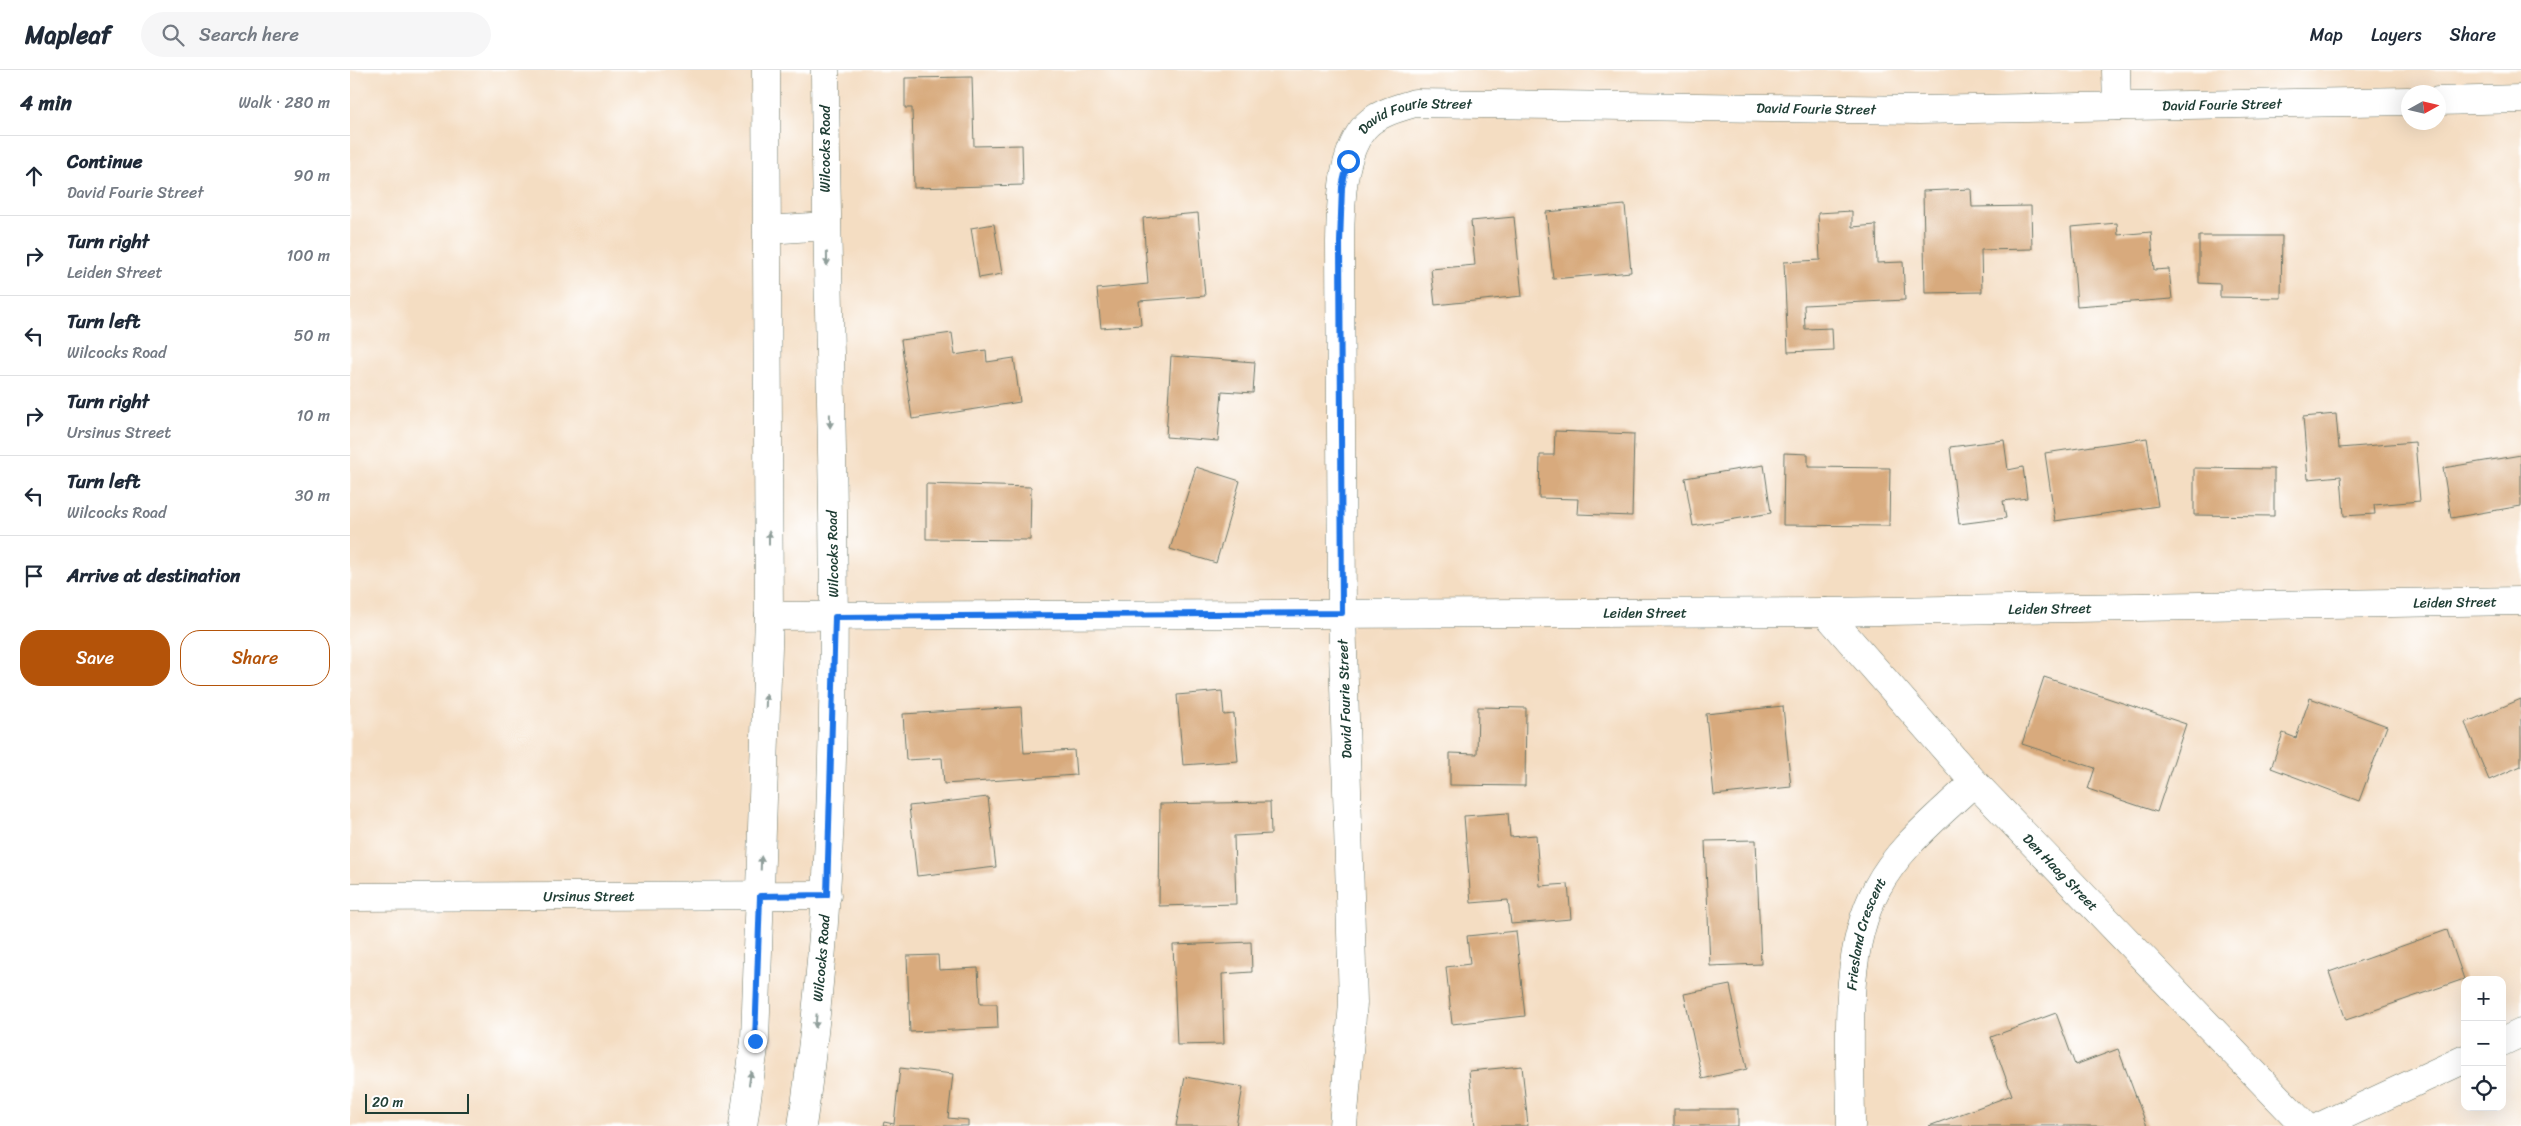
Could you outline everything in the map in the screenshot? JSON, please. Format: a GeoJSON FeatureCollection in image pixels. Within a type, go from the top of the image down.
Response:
{"type":"FeatureCollection","features":[{"type":"Feature","properties":{"kind":"street"},"geometry":{"type":"LineString","coordinates":[[743,1126],[755,1041],[769,616],[766,70]]}},
{"type":"Feature","properties":{"kind":"street","name":"Wilcocks Road"},"geometry":{"type":"LineString","coordinates":[[802,1126],[815,1039],[827,895],[835,617],[826,226],[825,70]]}},
{"type":"Feature","properties":{"kind":"street"},"geometry":{"type":"LineString","coordinates":[[2116,70],[2117,106]]}},
{"type":"Feature","properties":{"kind":"street"},"geometry":{"type":"LineString","coordinates":[[2446,101],[2521,99]]}},
{"type":"Feature","properties":{"kind":"street","name":"David Fourie Street"},"geometry":{"type":"LineString","coordinates":[[1343,1126],[1353,1003],[1342,613],[1340,242],[1342,187],[1348,161],[1363,128],[1388,111],[1414,103],[1919,110],[2401,101]]}},
{"type":"Feature","properties":{"kind":"street"},"geometry":{"type":"LineString","coordinates":[[768,230],[826,226]]}},
{"type":"Feature","properties":{"kind":"street","name":"Leiden Street"},"geometry":{"type":"LineString","coordinates":[[769,616],[1825,612],[2521,601]]}},
{"type":"Feature","properties":{"kind":"street","name":"Den Haag Street"},"geometry":{"type":"LineString","coordinates":[[1825,612],[1974,782],[2305,1126]]}},
{"type":"Feature","properties":{"kind":"street","name":"Friesland Crescent"},"geometry":{"type":"LineString","coordinates":[[1850,1126],[1852,970],[1862,922],[1878,886],[1906,848],[1974,782]]}},
{"type":"Feature","properties":{"kind":"street","name":"Ursinus Street"},"geometry":{"type":"LineString","coordinates":[[350,898],[827,895]]}},
{"type":"Feature","properties":{"kind":"street"},"geometry":{"type":"LineString","coordinates":[[2506,1040],[2521,1033]]}},
{"type":"Feature","properties":{"kind":"street"},"geometry":{"type":"LineString","coordinates":[[2321,1126],[2461,1061]]}},
{"type":"Feature","properties":{"kind":"building"},"geometry":{"type":"Polygon","coordinates":[[[972,77],[974,146],[1022,145],[1023,185],[914,188],[912,108],[905,108],[905,78],[972,77]]]}},
{"type":"Feature","properties":{"kind":"building"},"geometry":{"type":"Polygon","coordinates":[[[1971,189],[1972,207],[2031,206],[2032,249],[1981,250],[1982,292],[1925,293],[1923,191],[1971,189]]]}},
{"type":"Feature","properties":{"kind":"building"},"geometry":{"type":"Polygon","coordinates":[[[1625,205],[1631,272],[1553,279],[1546,212],[1625,205]]]}},
{"type":"Feature","properties":{"kind":"building"},"geometry":{"type":"Polygon","coordinates":[[[1852,211],[1852,227],[1876,225],[1877,263],[1903,262],[1905,300],[1804,305],[1805,329],[1832,328],[1833,350],[1788,352],[1784,262],[1820,260],[1818,213],[1852,211]]]}},
{"type":"Feature","properties":{"kind":"building"},"geometry":{"type":"Polygon","coordinates":[[[1198,213],[1205,296],[1139,301],[1141,325],[1101,328],[1097,289],[1148,284],[1143,218],[1198,213]]]}},
{"type":"Feature","properties":{"kind":"building"},"geometry":{"type":"Polygon","coordinates":[[[1514,217],[1522,296],[1435,305],[1431,269],[1475,265],[1471,221],[1514,217]]]}},
{"type":"Feature","properties":{"kind":"building"},"geometry":{"type":"Polygon","coordinates":[[[2117,223],[2118,235],[2151,232],[2154,270],[2169,269],[2172,299],[2077,306],[2071,227],[2117,223]]]}},
{"type":"Feature","properties":{"kind":"building"},"geometry":{"type":"Polygon","coordinates":[[[994,224],[1002,274],[979,278],[971,228],[994,224]]]}},
{"type":"Feature","properties":{"kind":"building"},"geometry":{"type":"Polygon","coordinates":[[[2199,236],[2282,236],[2281,298],[2220,297],[2220,284],[2199,283],[2199,236]]]}},
{"type":"Feature","properties":{"kind":"building"},"geometry":{"type":"Polygon","coordinates":[[[952,333],[955,355],[986,350],[987,362],[1014,358],[1020,402],[912,419],[901,340],[952,333]]]}},
{"type":"Feature","properties":{"kind":"building"},"geometry":{"type":"Polygon","coordinates":[[[1171,356],[1255,362],[1253,393],[1222,391],[1218,441],[1166,437],[1171,356]]]}},
{"type":"Feature","properties":{"kind":"building"},"geometry":{"type":"Polygon","coordinates":[[[2336,414],[2339,448],[2415,442],[2420,501],[2374,505],[2375,514],[2344,516],[2341,476],[2308,479],[2303,417],[2336,414]]]}},
{"type":"Feature","properties":{"kind":"building"},"geometry":{"type":"Polygon","coordinates":[[[1555,431],[1634,434],[1632,516],[1577,514],[1578,499],[1539,498],[1540,455],[1554,455],[1555,431]]]}},
{"type":"Feature","properties":{"kind":"building"},"geometry":{"type":"Polygon","coordinates":[[[2147,438],[2158,506],[2055,521],[2045,453],[2147,438]]]}},
{"type":"Feature","properties":{"kind":"building"},"geometry":{"type":"Polygon","coordinates":[[[2004,440],[2008,470],[2023,467],[2027,498],[2003,501],[2006,518],[1959,524],[1950,447],[2004,440]]]}},
{"type":"Feature","properties":{"kind":"building"},"geometry":{"type":"Polygon","coordinates":[[[1784,453],[1808,454],[1808,467],[1890,468],[1889,526],[1783,525],[1784,453]]]}},
{"type":"Feature","properties":{"kind":"building"},"geometry":{"type":"Polygon","coordinates":[[[2521,455],[2521,506],[2451,518],[2443,468],[2521,455]]]}},
{"type":"Feature","properties":{"kind":"building"},"geometry":{"type":"Polygon","coordinates":[[[1764,465],[1771,513],[1693,526],[1685,478],[1764,465]]]}},
{"type":"Feature","properties":{"kind":"building"},"geometry":{"type":"Polygon","coordinates":[[[1196,467],[1240,481],[1216,563],[1170,549],[1196,467]]]}},
{"type":"Feature","properties":{"kind":"building"},"geometry":{"type":"Polygon","coordinates":[[[2194,468],[2274,469],[2274,516],[2194,515],[2194,468]]]}},
{"type":"Feature","properties":{"kind":"building"},"geometry":{"type":"Polygon","coordinates":[[[926,484],[1031,487],[1030,540],[926,539],[926,484]]]}},
{"type":"Feature","properties":{"kind":"building"},"geometry":{"type":"Polygon","coordinates":[[[2044,677],[2186,724],[2157,812],[2088,789],[2095,768],[2022,744],[2044,677]]]}},
{"type":"Feature","properties":{"kind":"building"},"geometry":{"type":"Polygon","coordinates":[[[1222,691],[1224,715],[1234,714],[1238,761],[1183,765],[1177,695],[1222,691]]]}},
{"type":"Feature","properties":{"kind":"building"},"geometry":{"type":"Polygon","coordinates":[[[2310,698],[2387,726],[2359,801],[2271,768],[2283,733],[2296,738],[2310,698]]]}},
{"type":"Feature","properties":{"kind":"building"},"geometry":{"type":"Polygon","coordinates":[[[2521,699],[2521,766],[2489,780],[2465,723],[2521,699]]]}},
{"type":"Feature","properties":{"kind":"building"},"geometry":{"type":"Polygon","coordinates":[[[1783,706],[1791,787],[1714,795],[1706,714],[1783,706]]]}},
{"type":"Feature","properties":{"kind":"building"},"geometry":{"type":"Polygon","coordinates":[[[1021,707],[1024,753],[1074,750],[1076,775],[944,784],[942,758],[906,760],[903,714],[1021,707]]]}},
{"type":"Feature","properties":{"kind":"building"},"geometry":{"type":"Polygon","coordinates":[[[1478,707],[1526,708],[1525,786],[1450,785],[1450,753],[1477,754],[1478,707]]]}},
{"type":"Feature","properties":{"kind":"building"},"geometry":{"type":"Polygon","coordinates":[[[988,797],[996,867],[917,876],[909,806],[988,797]]]}},
{"type":"Feature","properties":{"kind":"building"},"geometry":{"type":"Polygon","coordinates":[[[1270,802],[1271,834],[1234,836],[1236,904],[1159,906],[1160,804],[1270,802]]]}},
{"type":"Feature","properties":{"kind":"building"},"geometry":{"type":"Polygon","coordinates":[[[1508,813],[1510,837],[1536,835],[1540,886],[1568,884],[1571,919],[1511,924],[1508,900],[1471,903],[1464,816],[1508,813]]]}},
{"type":"Feature","properties":{"kind":"building"},"geometry":{"type":"Polygon","coordinates":[[[1756,840],[1761,964],[1710,966],[1705,841],[1756,840]]]}},
{"type":"Feature","properties":{"kind":"building"},"geometry":{"type":"Polygon","coordinates":[[[2447,930],[2463,976],[2461,976],[2461,980],[2346,1020],[2329,972],[2447,930]]]}},
{"type":"Feature","properties":{"kind":"building"},"geometry":{"type":"Polygon","coordinates":[[[1516,931],[1525,1016],[1452,1024],[1446,967],[1470,964],[1467,936],[1516,931]]]}},
{"type":"Feature","properties":{"kind":"building"},"geometry":{"type":"Polygon","coordinates":[[[1251,942],[1252,972],[1222,974],[1224,1044],[1177,1045],[1173,945],[1251,942]]]}},
{"type":"Feature","properties":{"kind":"building"},"geometry":{"type":"Polygon","coordinates":[[[938,955],[939,970],[978,968],[980,1004],[997,1004],[998,1028],[910,1032],[907,956],[938,955]]]}},
{"type":"Feature","properties":{"kind":"building"},"geometry":{"type":"Polygon","coordinates":[[[1730,985],[1747,1069],[1702,1079],[1684,994],[1730,985]]]}},
{"type":"Feature","properties":{"kind":"building"},"geometry":{"type":"Polygon","coordinates":[[[2056,1013],[2075,1065],[2118,1049],[2147,1126],[1929,1126],[2012,1095],[1991,1037],[2056,1013]]]}},
{"type":"Feature","properties":{"kind":"building"},"geometry":{"type":"Polygon","coordinates":[[[1522,1066],[1528,1126],[1475,1126],[1469,1071],[1522,1066]]]}},
{"type":"Feature","properties":{"kind":"building"},"geometry":{"type":"Polygon","coordinates":[[[900,1068],[953,1074],[948,1118],[968,1120],[968,1126],[883,1126],[884,1122],[894,1124],[900,1068]]]}},
{"type":"Feature","properties":{"kind":"building"},"geometry":{"type":"Polygon","coordinates":[[[1185,1077],[1243,1087],[1236,1126],[1176,1126],[1185,1077]]]}},
{"type":"Feature","properties":{"kind":"building"},"geometry":{"type":"Polygon","coordinates":[[[1674,1109],[1738,1109],[1738,1126],[1674,1126],[1674,1109]]]}},
{"type":"Feature","properties":{"kind":"route"},"geometry":{"type":"LineString","coordinates":[[755,1041],[760,896],[827,895],[835,617],[1342,613],[1340,242],[1342,187],[1348,161]]}}]}
